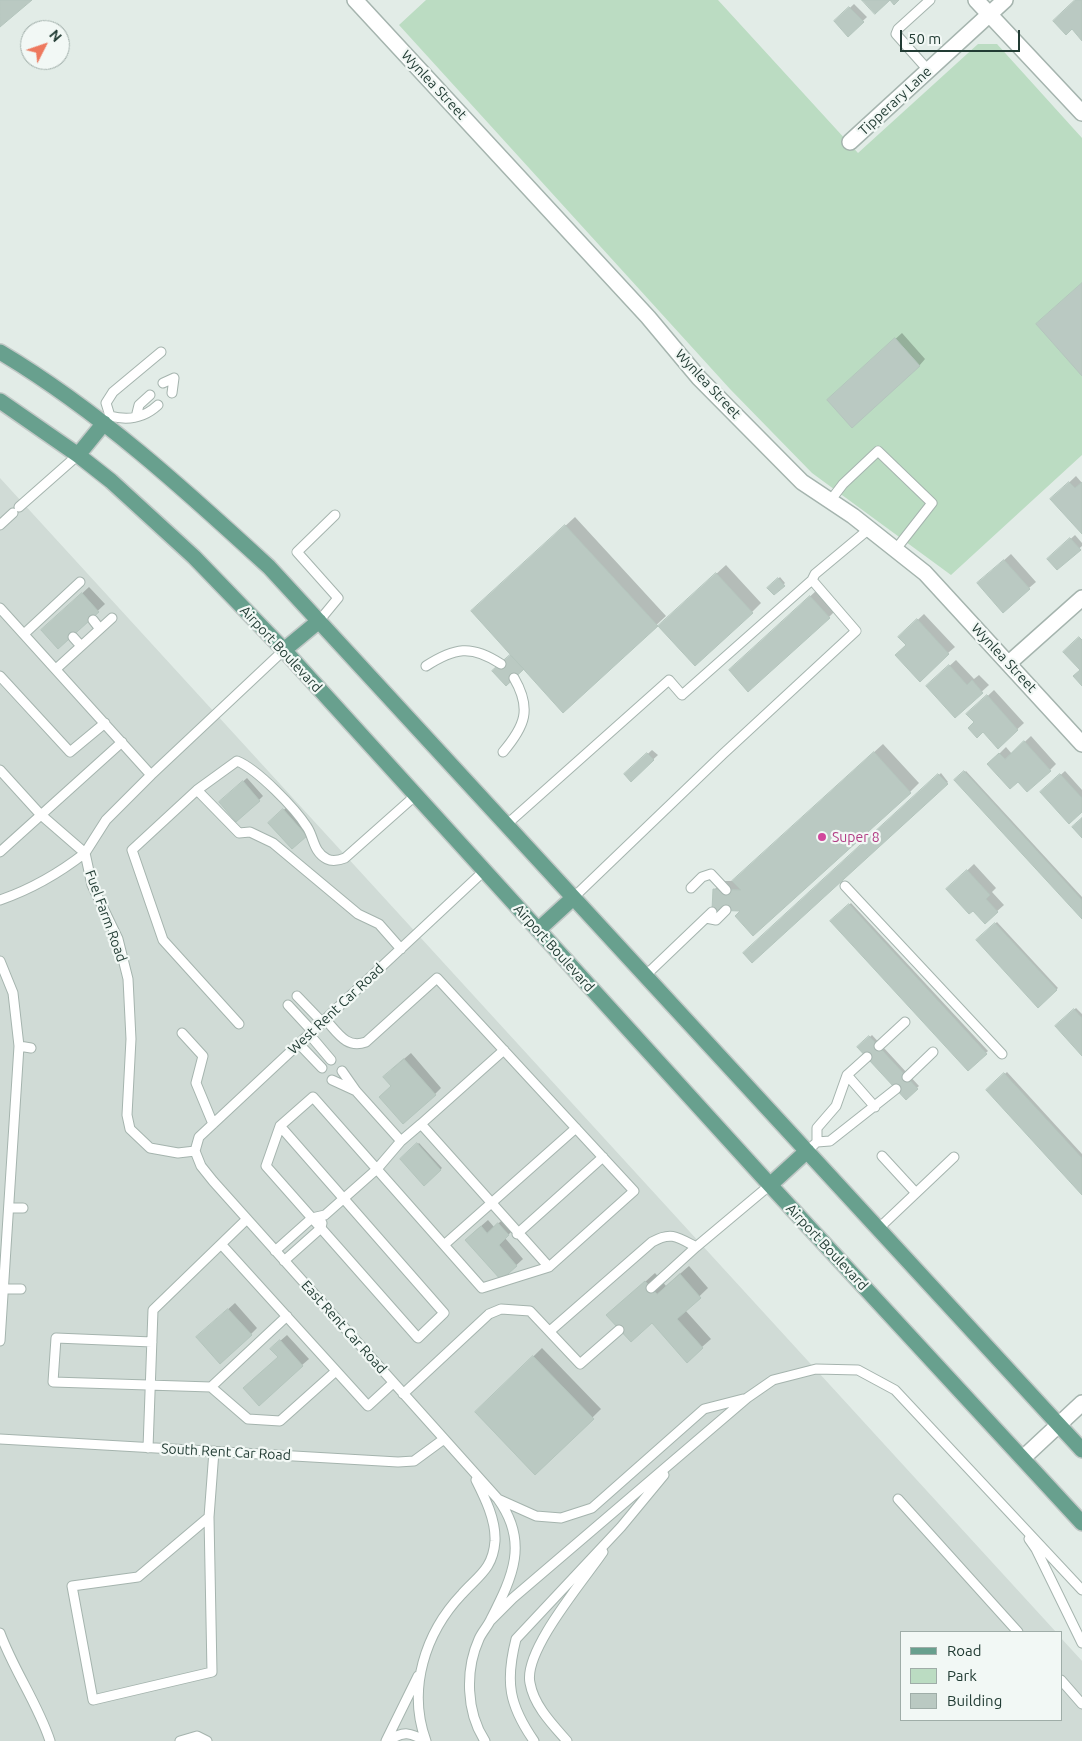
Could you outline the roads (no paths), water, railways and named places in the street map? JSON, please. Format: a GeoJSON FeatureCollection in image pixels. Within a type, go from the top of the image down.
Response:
{"type":"FeatureCollection","features":[{"type":"Feature","properties":{"kind":"main road"},"geometry":{"type":"LineString","coordinates":[[0,352],[107,420],[269,566],[505,826],[645,976],[812,1147],[878,1229],[1082,1450]]}},
{"type":"Feature","properties":{"kind":"main road","name":"Airport Boulevard"},"geometry":{"type":"LineString","coordinates":[[0,401],[78,454],[112,481],[194,557],[284,650],[770,1186],[1082,1523]]}},
{"type":"Feature","properties":{"kind":"main road"},"geometry":{"type":"LineString","coordinates":[[78,454],[107,420]]}},
{"type":"Feature","properties":{"kind":"main road"},"geometry":{"type":"LineString","coordinates":[[284,650],[318,621]]}},
{"type":"Feature","properties":{"kind":"main road"},"geometry":{"type":"LineString","coordinates":[[538,930],[573,898]]}},
{"type":"Feature","properties":{"kind":"main road"},"geometry":{"type":"LineString","coordinates":[[770,1186],[812,1147]]}},
{"type":"Feature","properties":{"kind":"street","name":"Wynlea Street"},"geometry":{"type":"LineString","coordinates":[[355,0],[648,318],[699,378],[802,482],[896,548],[925,573],[1082,744]]}},
{"type":"Feature","properties":{"kind":"street"},"geometry":{"type":"LineString","coordinates":[[976,0],[1082,114]]}},
{"type":"Feature","properties":{"kind":"street","name":"Tipperary Lane"},"geometry":{"type":"LineString","coordinates":[[850,142],[1005,0]]}},
{"type":"Feature","properties":{"kind":"street"},"geometry":{"type":"LineString","coordinates":[[1009,663],[1082,598]]}},
{"type":"Feature","properties":{"kind":"street"},"geometry":{"type":"LineString","coordinates":[[1023,1458],[1082,1403]]}},
{"type":"Feature","properties":{"kind":"lane"},"geometry":{"type":"LineString","coordinates":[[928,70],[896,34],[898,29],[930,0]]}},
{"type":"Feature","properties":{"kind":"lane"},"geometry":{"type":"LineString","coordinates":[[158,405],[148,414],[107,420],[106,403],[113,392],[161,352]]}},
{"type":"Feature","properties":{"kind":"lane"},"geometry":{"type":"LineString","coordinates":[[162,382],[174,378],[172,393]]}},
{"type":"Feature","properties":{"kind":"lane"},"geometry":{"type":"LineString","coordinates":[[136,417],[139,405],[150,395]]}},
{"type":"Feature","properties":{"kind":"lane"},"geometry":{"type":"LineString","coordinates":[[830,501],[843,484],[878,451],[932,503],[896,548]]}},
{"type":"Feature","properties":{"kind":"lane"},"geometry":{"type":"LineString","coordinates":[[0,525],[78,454]]}},
{"type":"Feature","properties":{"kind":"lane"},"geometry":{"type":"LineString","coordinates":[[318,621],[338,598],[297,552],[335,514]]}},
{"type":"Feature","properties":{"kind":"lane"},"geometry":{"type":"LineString","coordinates":[[505,826],[669,680],[682,695],[812,580],[816,574],[869,529]]}},
{"type":"Feature","properties":{"kind":"lane"},"geometry":{"type":"LineString","coordinates":[[573,898],[723,754],[856,632],[812,580]]}},
{"type":"Feature","properties":{"kind":"lane"},"geometry":{"type":"LineString","coordinates":[[24,634],[70,596],[80,582]]}},
{"type":"Feature","properties":{"kind":"lane"},"geometry":{"type":"LineString","coordinates":[[0,608],[151,775]]}},
{"type":"Feature","properties":{"kind":"lane"},"geometry":{"type":"LineString","coordinates":[[56,669],[112,618]]}},
{"type":"Feature","properties":{"kind":"lane"},"geometry":{"type":"LineString","coordinates":[[92,620],[100,629]]}},
{"type":"Feature","properties":{"kind":"lane"},"geometry":{"type":"LineString","coordinates":[[73,637],[81,646]]}},
{"type":"Feature","properties":{"kind":"lane","name":"Fuel Farm Road"},"geometry":{"type":"LineString","coordinates":[[195,1151],[178,1153],[150,1148],[130,1129],[127,1116],[131,1039],[128,979],[118,939],[92,886],[85,853],[106,820],[284,650]]}},
{"type":"Feature","properties":{"kind":"lane"},"geometry":{"type":"LineString","coordinates":[[426,666],[447,652],[470,650],[488,655],[501,664]]}},
{"type":"Feature","properties":{"kind":"lane"},"geometry":{"type":"LineString","coordinates":[[0,676],[70,752],[105,723]]}},
{"type":"Feature","properties":{"kind":"lane"},"geometry":{"type":"LineString","coordinates":[[503,752],[516,737],[523,723],[525,706],[521,691],[514,678]]}},
{"type":"Feature","properties":{"kind":"lane"},"geometry":{"type":"LineString","coordinates":[[0,852],[122,742]]}},
{"type":"Feature","properties":{"kind":"lane"},"geometry":{"type":"LineString","coordinates":[[239,1024],[163,940],[132,850],[197,790],[230,764],[237,761],[247,765],[279,795],[308,828],[314,846],[327,859],[337,861],[345,858],[416,795]]}},
{"type":"Feature","properties":{"kind":"lane"},"geometry":{"type":"LineString","coordinates":[[0,770],[40,814],[85,853],[48,879],[0,900]]}},
{"type":"Feature","properties":{"kind":"lane"},"geometry":{"type":"LineString","coordinates":[[197,790],[239,834],[250,832],[273,843],[358,914],[379,924],[401,949]]}},
{"type":"Feature","properties":{"kind":"lane","name":"West Rent Car Road"},"geometry":{"type":"LineString","coordinates":[[195,1151],[199,1137],[484,871]]}},
{"type":"Feature","properties":{"kind":"lane"},"geometry":{"type":"LineString","coordinates":[[691,888],[702,877],[711,874],[726,890]]}},
{"type":"Feature","properties":{"kind":"lane"},"geometry":{"type":"LineString","coordinates":[[845,886],[1002,1054]]}},
{"type":"Feature","properties":{"kind":"lane"},"geometry":{"type":"LineString","coordinates":[[645,976],[709,915],[716,920],[726,910]]}},
{"type":"Feature","properties":{"kind":"lane"},"geometry":{"type":"LineString","coordinates":[[0,960],[13,993],[18,1046],[0,1341]]}},
{"type":"Feature","properties":{"kind":"lane"},"geometry":{"type":"LineString","coordinates":[[280,1126],[444,1314],[418,1338],[266,1166],[280,1126],[313,1097],[482,1288],[549,1267],[634,1191],[437,978],[366,1042],[357,1045],[348,1044],[298,996]]}},
{"type":"Feature","properties":{"kind":"lane"},"geometry":{"type":"LineString","coordinates":[[288,1005],[331,1060]]}},
{"type":"Feature","properties":{"kind":"lane"},"geometry":{"type":"LineString","coordinates":[[878,1046],[905,1022]]}},
{"type":"Feature","properties":{"kind":"lane"},"geometry":{"type":"LineString","coordinates":[[182,1033],[203,1056],[196,1083],[213,1124]]}},
{"type":"Feature","properties":{"kind":"lane"},"geometry":{"type":"LineString","coordinates":[[300,1044],[322,1068]]}},
{"type":"Feature","properties":{"kind":"lane"},"geometry":{"type":"LineString","coordinates":[[18,1046],[31,1048]]}},
{"type":"Feature","properties":{"kind":"lane"},"geometry":{"type":"LineString","coordinates":[[275,1251],[312,1218],[325,1215],[377,1169],[401,1141],[504,1050]]}},
{"type":"Feature","properties":{"kind":"lane"},"geometry":{"type":"LineString","coordinates":[[907,1077],[933,1052]]}},
{"type":"Feature","properties":{"kind":"lane"},"geometry":{"type":"LineString","coordinates":[[812,1147],[817,1128],[836,1106],[846,1075],[867,1057]]}},
{"type":"Feature","properties":{"kind":"lane"},"geometry":{"type":"LineString","coordinates":[[342,1071],[356,1091],[401,1141]]}},
{"type":"Feature","properties":{"kind":"lane"},"geometry":{"type":"LineString","coordinates":[[846,1075],[875,1107]]}},
{"type":"Feature","properties":{"kind":"lane"},"geometry":{"type":"LineString","coordinates":[[332,1080],[356,1091]]}},
{"type":"Feature","properties":{"kind":"lane"},"geometry":{"type":"LineString","coordinates":[[812,1147],[830,1141],[896,1089]]}},
{"type":"Feature","properties":{"kind":"lane"},"geometry":{"type":"LineString","coordinates":[[421,1124],[517,1234],[549,1267]]}},
{"type":"Feature","properties":{"kind":"lane"},"geometry":{"type":"LineString","coordinates":[[444,1245],[576,1128]]}},
{"type":"Feature","properties":{"kind":"lane","name":"East Rent Car Road"},"geometry":{"type":"LineString","coordinates":[[195,1151],[201,1166],[247,1219],[498,1499]]}},
{"type":"Feature","properties":{"kind":"lane"},"geometry":{"type":"LineString","coordinates":[[882,1156],[916,1193]]}},
{"type":"Feature","properties":{"kind":"lane"},"geometry":{"type":"LineString","coordinates":[[517,1234],[603,1157]]}},
{"type":"Feature","properties":{"kind":"lane"},"geometry":{"type":"LineString","coordinates":[[878,1229],[954,1157]]}},
{"type":"Feature","properties":{"kind":"lane"},"geometry":{"type":"LineString","coordinates":[[651,1288],[770,1186]]}},
{"type":"Feature","properties":{"kind":"lane"},"geometry":{"type":"LineString","coordinates":[[9,1208],[23,1208]]}},
{"type":"Feature","properties":{"kind":"lane"},"geometry":{"type":"LineString","coordinates":[[284,1261],[321,1228],[325,1215]]}},
{"type":"Feature","properties":{"kind":"lane"},"geometry":{"type":"LineString","coordinates":[[148,1448],[153,1310],[247,1219]]}},
{"type":"Feature","properties":{"kind":"lane"},"geometry":{"type":"LineString","coordinates":[[550,1331],[652,1242],[664,1236],[677,1236],[696,1248]]}},
{"type":"Feature","properties":{"kind":"lane"},"geometry":{"type":"LineString","coordinates":[[221,1244],[368,1406],[393,1382]]}},
{"type":"Feature","properties":{"kind":"lane"},"geometry":{"type":"LineString","coordinates":[[4,1289],[21,1289]]}},
{"type":"Feature","properties":{"kind":"lane"},"geometry":{"type":"LineString","coordinates":[[403,1394],[489,1314],[500,1309],[530,1311],[580,1364],[620,1330]]}},
{"type":"Feature","properties":{"kind":"lane"},"geometry":{"type":"LineString","coordinates":[[210,1387],[287,1316]]}},
{"type":"Feature","properties":{"kind":"lane"},"geometry":{"type":"LineString","coordinates":[[152,1342],[56,1338],[53,1382],[210,1387],[248,1419],[280,1421],[336,1371]]}},
{"type":"Feature","properties":{"kind":"lane"},"geometry":{"type":"LineString","coordinates":[[490,1621],[513,1598],[747,1398],[772,1380],[816,1369],[858,1370],[896,1390],[1080,1588]]}},
{"type":"Feature","properties":{"kind":"lane"},"geometry":{"type":"LineString","coordinates":[[498,1499],[536,1516],[561,1518],[592,1508],[704,1409],[747,1398]]}},
{"type":"Feature","properties":{"kind":"lane","name":"South Rent Car Road"},"geometry":{"type":"LineString","coordinates":[[0,1439],[398,1462],[414,1461],[444,1439]]}},
{"type":"Feature","properties":{"kind":"lane"},"geometry":{"type":"LineString","coordinates":[[209,1517],[138,1577],[72,1586],[93,1700],[212,1672],[209,1517],[214,1451]]}},
{"type":"Feature","properties":{"kind":"lane"},"geometry":{"type":"LineString","coordinates":[[567,1741],[538,1703],[530,1683],[530,1667],[537,1646],[621,1528],[680,1456]]}},
{"type":"Feature","properties":{"kind":"lane"},"geometry":{"type":"LineString","coordinates":[[388,1741],[420,1671],[427,1647],[437,1627],[462,1594],[481,1577],[491,1561],[495,1540],[493,1523],[487,1504],[472,1471]]}},
{"type":"Feature","properties":{"kind":"lane"},"geometry":{"type":"LineString","coordinates":[[485,1741],[474,1715],[469,1695],[469,1677],[479,1639],[507,1586],[515,1559],[515,1535],[509,1515],[498,1499]]}},
{"type":"Feature","properties":{"kind":"lane"},"geometry":{"type":"LineString","coordinates":[[898,1499],[1017,1631]]}},
{"type":"Feature","properties":{"kind":"lane"},"geometry":{"type":"LineString","coordinates":[[1007,1508],[1036,1549],[1082,1643]]}},
{"type":"Feature","properties":{"kind":"lane"},"geometry":{"type":"LineString","coordinates":[[534,1741],[513,1705],[509,1687],[510,1663],[516,1639],[621,1528]]}},
{"type":"Feature","properties":{"kind":"lane"},"geometry":{"type":"LineString","coordinates":[[0,1633],[24,1688],[45,1724],[50,1741]]}},
{"type":"Feature","properties":{"kind":"lane"},"geometry":{"type":"LineString","coordinates":[[420,1671],[420,1723],[426,1741]]}},
{"type":"Feature","properties":{"kind":"lane"},"geometry":{"type":"LineString","coordinates":[[1062,1681],[1082,1704]]}},
{"type":"Feature","properties":{"kind":"lane"},"geometry":{"type":"LineString","coordinates":[[388,1741],[398,1734],[411,1733],[426,1741]]}},
{"type":"Feature","properties":{"kind":"lane"},"geometry":{"type":"LineString","coordinates":[[180,1741],[197,1736],[207,1741]]}},
{"type":"Feature","properties":{"kind":"place","name":"Super 8"},"geometry":{"type":"Point","coordinates":[822,837]}}]}
